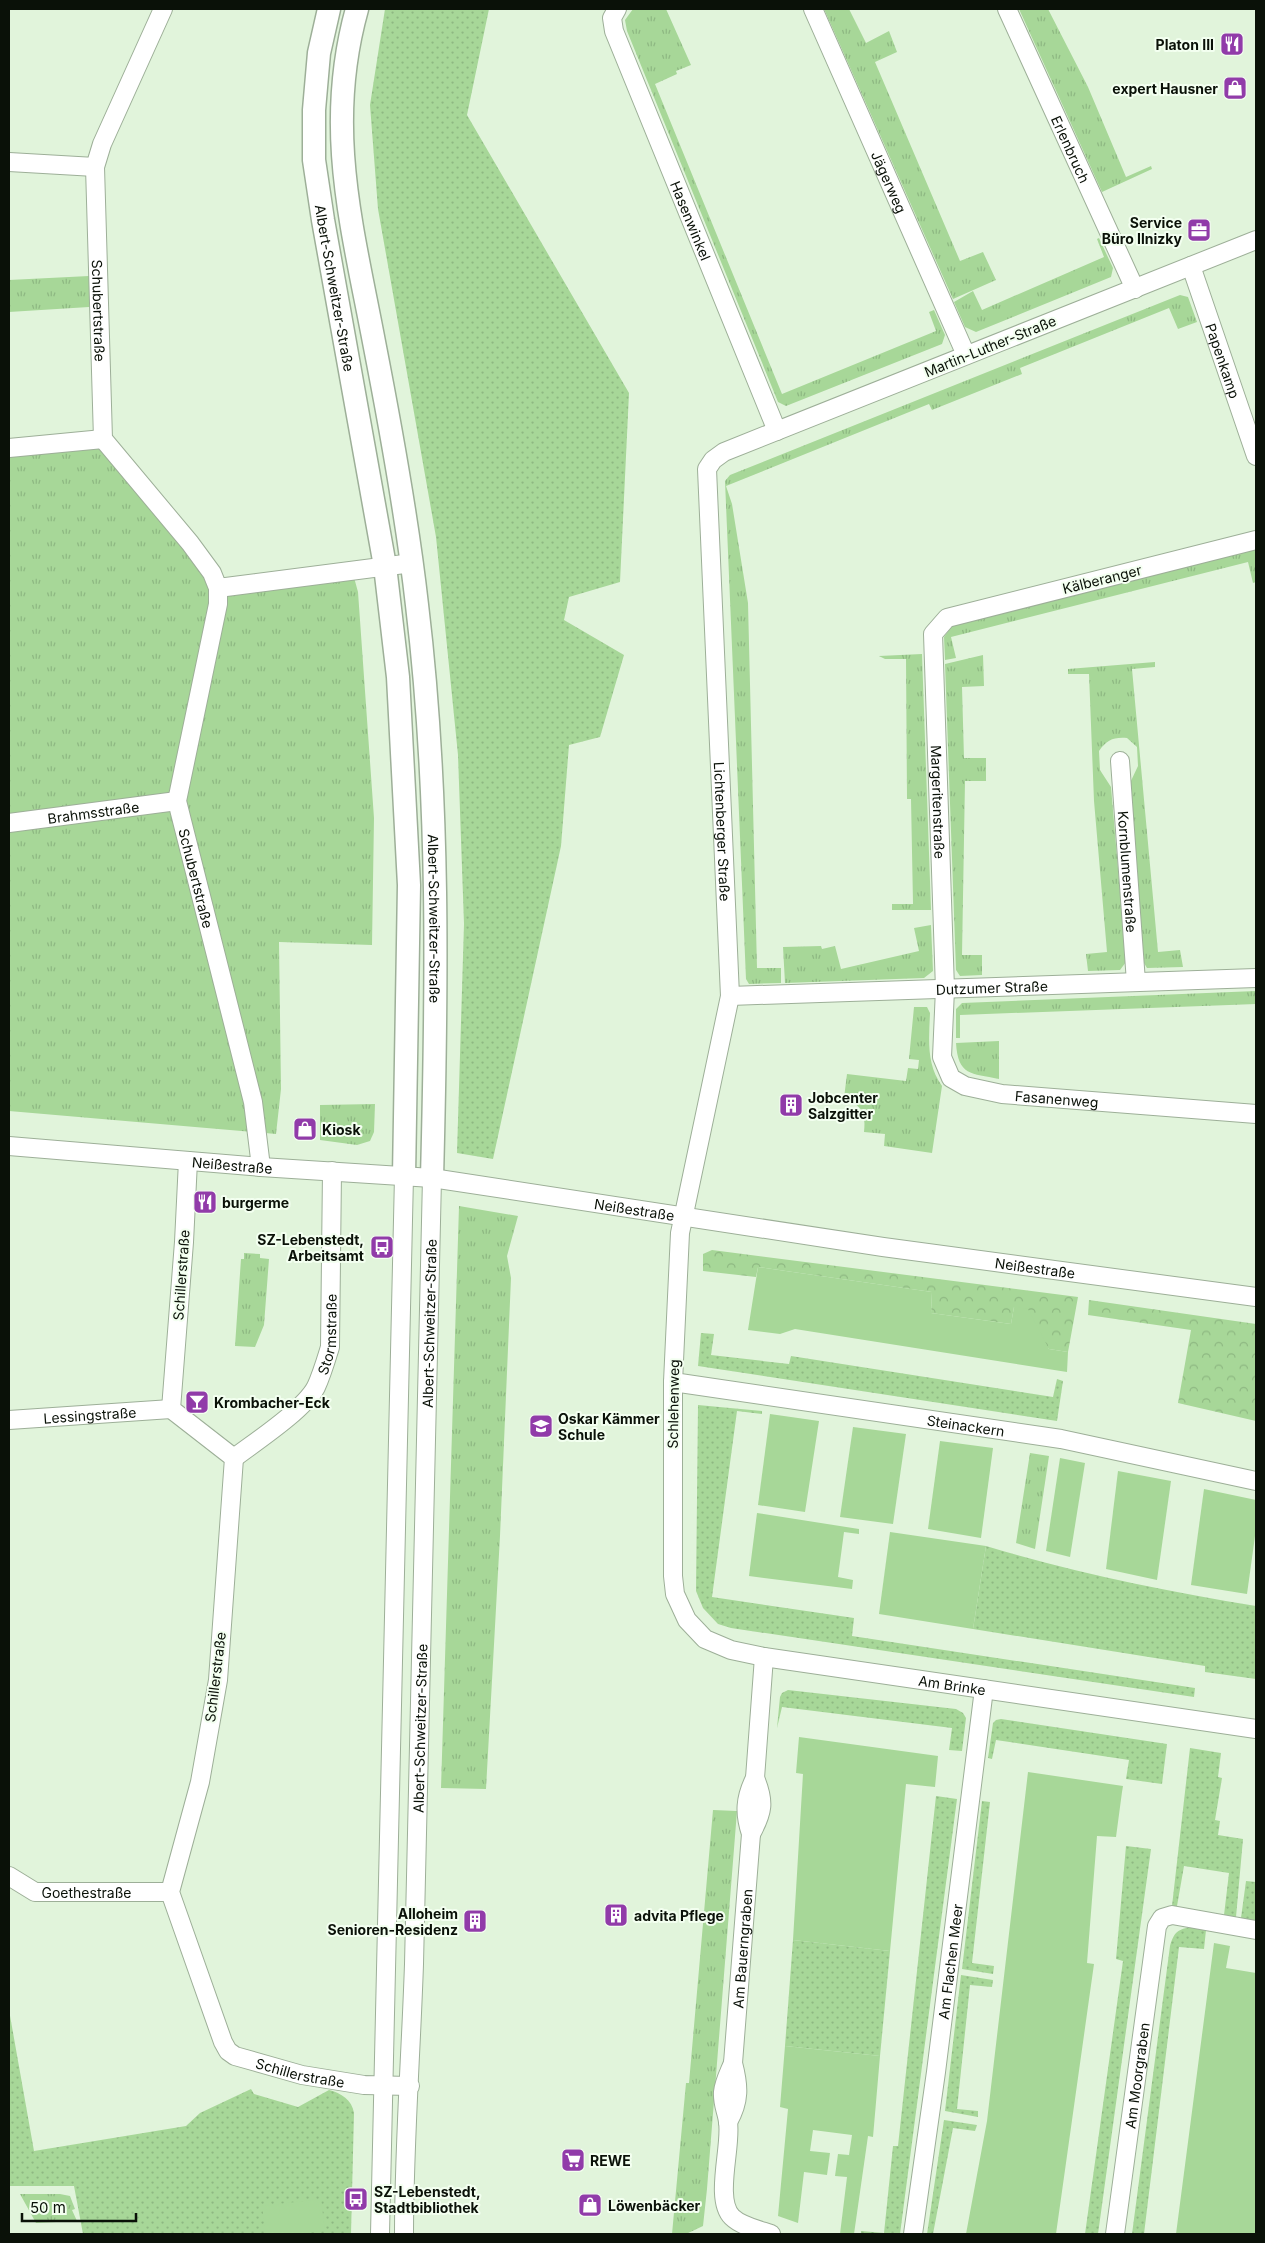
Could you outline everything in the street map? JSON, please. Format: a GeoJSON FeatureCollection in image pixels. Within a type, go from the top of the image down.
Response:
{"type":"FeatureCollection","features":[{"type":"Feature","properties":{"kind":"main road","name":"Albert-Schweitzer-Straße"},"geometry":{"type":"LineString","coordinates":[[328,9],[318,53],[314,110],[314,160],[385,566],[398,678],[409,885],[404,1176]]}},
{"type":"Feature","properties":{"kind":"main road","name":"Albert-Schweitzer-Straße"},"geometry":{"type":"LineString","coordinates":[[354,10],[343,73],[341,110],[342,160],[349,219],[394,442],[426,674],[436,872],[432,1178]]}},
{"type":"Feature","properties":{"kind":"street","name":"Schubertstraße"},"geometry":{"type":"LineString","coordinates":[[103,439],[95,167],[102,144],[163,9]]}},
{"type":"Feature","properties":{"kind":"street","name":"Hasenwinkel"},"geometry":{"type":"LineString","coordinates":[[616,9],[612,18],[614,31],[777,431]]}},
{"type":"Feature","properties":{"kind":"street","name":"Jägerweg"},"geometry":{"type":"LineString","coordinates":[[813,9],[966,355]]}},
{"type":"Feature","properties":{"kind":"street","name":"Erlenbruch"},"geometry":{"type":"LineString","coordinates":[[1007,9],[1135,289]]}},
{"type":"Feature","properties":{"kind":"street"},"geometry":{"type":"LineString","coordinates":[[9,162],[95,167]]}},
{"type":"Feature","properties":{"kind":"street","name":"Martin-Luther-Straße"},"geometry":{"type":"LineString","coordinates":[[724,452],[1256,240]]}},
{"type":"Feature","properties":{"kind":"street","name":"Papenkamp"},"geometry":{"type":"LineString","coordinates":[[1191,266],[1256,456]]}},
{"type":"Feature","properties":{"kind":"street"},"geometry":{"type":"LineString","coordinates":[[9,448],[103,439],[190,543],[212,573],[218,588],[412,563]]}},
{"type":"Feature","properties":{"kind":"street","name":"Lichtenberger Straße"},"geometry":{"type":"LineString","coordinates":[[683,1215],[730,996],[706,480],[707,469],[713,460],[724,452]]}},
{"type":"Feature","properties":{"kind":"street","name":"Kälberanger"},"geometry":{"type":"LineString","coordinates":[[947,618],[1256,540]]}},
{"type":"Feature","properties":{"kind":"street","name":"Schubertstraße"},"geometry":{"type":"LineString","coordinates":[[218,588],[218,604],[177,801],[253,1102],[261,1167]]}},
{"type":"Feature","properties":{"kind":"street","name":"Margeritenstraße"},"geometry":{"type":"LineString","coordinates":[[945,989],[932,634],[947,618]]}},
{"type":"Feature","properties":{"kind":"street","name":"Kornblumenstraße"},"geometry":{"type":"LineString","coordinates":[[1120,761],[1136,982]]}},
{"type":"Feature","properties":{"kind":"street","name":"Brahmsstraße"},"geometry":{"type":"LineString","coordinates":[[9,823],[177,801]]}},
{"type":"Feature","properties":{"kind":"street","name":"Dutzumer Straße"},"geometry":{"type":"LineString","coordinates":[[730,996],[1256,978]]}},
{"type":"Feature","properties":{"kind":"street","name":"Fasanenweg"},"geometry":{"type":"LineString","coordinates":[[945,989],[942,1057],[950,1078],[965,1086],[1002,1094],[1256,1114]]}},
{"type":"Feature","properties":{"kind":"street","name":"Neißestraße"},"geometry":{"type":"LineString","coordinates":[[9,1146],[261,1167],[432,1178],[883,1247],[1256,1297]]}},
{"type":"Feature","properties":{"kind":"street","name":"Schillerstraße"},"geometry":{"type":"LineString","coordinates":[[170,1409],[184,1242],[188,1161]]}},
{"type":"Feature","properties":{"kind":"street","name":"Stormstraße"},"geometry":{"type":"LineString","coordinates":[[234,1458],[291,1414],[315,1389],[323,1368],[330,1347],[332,1171]]}},
{"type":"Feature","properties":{"kind":"street","name":"Albert-Schweitzer-Straße"},"geometry":{"type":"LineString","coordinates":[[380,2234],[404,1176]]}},
{"type":"Feature","properties":{"kind":"street","name":"Albert-Schweitzer-Straße"},"geometry":{"type":"LineString","coordinates":[[404,2234],[404,2158],[410,2086],[432,1178]]}},
{"type":"Feature","properties":{"kind":"street","name":"Schlehenweg"},"geometry":{"type":"LineString","coordinates":[[675,1594],[673,1576],[673,1382],[678,1262],[683,1215]]}},
{"type":"Feature","properties":{"kind":"street","name":"Steinackern"},"geometry":{"type":"LineString","coordinates":[[673,1382],[1061,1439],[1256,1481]]}},
{"type":"Feature","properties":{"kind":"street"},"geometry":{"type":"LineString","coordinates":[[170,1409],[234,1458]]}},
{"type":"Feature","properties":{"kind":"street","name":"Lessingstraße"},"geometry":{"type":"LineString","coordinates":[[9,1420],[170,1409]]}},
{"type":"Feature","properties":{"kind":"street","name":"Schillerstraße"},"geometry":{"type":"LineString","coordinates":[[234,1458],[218,1680],[200,1782],[170,1892],[223,2042],[228,2051],[236,2056],[302,2075],[364,2085],[383,2085]]}},
{"type":"Feature","properties":{"kind":"street","name":"Am Brinke"},"geometry":{"type":"LineString","coordinates":[[675,1594],[687,1620],[705,1639],[731,1650],[1256,1729]]}},
{"type":"Feature","properties":{"kind":"street","name":"Am Bauerngraben"},"geometry":{"type":"LineString","coordinates":[[764,1656],[755,1778],[762,1793],[761,1812],[751,1834],[733,2063],[738,2081],[739,2095],[735,2110],[728,2122],[725,2192],[727,2209],[732,2217],[739,2222],[771,2234]]}},
{"type":"Feature","properties":{"kind":"street","name":"Am Flachen Meer"},"geometry":{"type":"LineString","coordinates":[[912,2234],[936,2072],[984,1689]]}},
{"type":"Feature","properties":{"kind":"street","name":"Goethestraße"},"geometry":{"type":"LineString","coordinates":[[9,1876],[35,1892],[170,1892]]}},
{"type":"Feature","properties":{"kind":"street","name":"Am Moorgraben"},"geometry":{"type":"LineString","coordinates":[[1115,2234],[1157,1926],[1162,1918],[1172,1915],[1256,1930]]}},
{"type":"Feature","properties":{"kind":"street"},"geometry":{"type":"LineString","coordinates":[[383,2085],[410,2086]]}},
{"type":"Feature","properties":{"kind":"green space"},"geometry":{"type":"Polygon","coordinates":[[[385,9],[489,9],[467,115],[629,393],[620,582],[569,597],[564,620],[624,655],[600,737],[569,745],[561,846],[493,1159],[457,1153],[464,924],[458,755],[436,537],[378,209],[370,105],[385,9]]]}},
{"type":"Feature","properties":{"kind":"green space"},"geometry":{"type":"Polygon","coordinates":[[[633,9],[666,9],[691,65],[676,71],[677,74],[655,84],[782,394],[936,331],[929,312],[934,310],[945,335],[942,344],[786,406],[778,402],[627,31],[625,20],[633,9]]]}},
{"type":"Feature","properties":{"kind":"green space"},"geometry":{"type":"Polygon","coordinates":[[[824,9],[849,9],[866,43],[889,31],[897,52],[875,62],[960,261],[983,252],[996,280],[953,299],[824,9]]]}},
{"type":"Feature","properties":{"kind":"green space"},"geometry":{"type":"Polygon","coordinates":[[[1019,9],[1048,9],[1088,87],[1126,177],[1151,166],[1152,169],[1102,192],[1019,9]]]}},
{"type":"Feature","properties":{"kind":"green space"},"geometry":{"type":"Polygon","coordinates":[[[1099,238],[1113,268],[1111,277],[976,332],[965,327],[954,302],[973,291],[982,310],[1104,257],[1097,239],[1099,238]]]}},
{"type":"Feature","properties":{"kind":"green space"},"geometry":{"type":"Polygon","coordinates":[[[89,276],[89,307],[9,312],[9,280],[89,276]]]}},
{"type":"Feature","properties":{"kind":"green space"},"geometry":{"type":"Polygon","coordinates":[[[1180,295],[1188,297],[1197,322],[1178,329],[1169,308],[1020,368],[1022,374],[932,410],[929,404],[726,486],[732,504],[748,603],[757,968],[781,968],[781,983],[749,984],[746,979],[725,481],[730,475],[1180,295]]]}},
{"type":"Feature","properties":{"kind":"green space"},"geometry":{"type":"Polygon","coordinates":[[[103,439],[218,588],[352,570],[358,592],[374,818],[372,945],[279,942],[281,1089],[276,1134],[9,1111],[9,448],[103,439]]]}},
{"type":"Feature","properties":{"kind":"green space"},"geometry":{"type":"Polygon","coordinates":[[[1256,549],[1256,582],[1253,583],[1248,562],[951,637],[956,658],[945,660],[944,637],[952,626],[1256,549]]]}},
{"type":"Feature","properties":{"kind":"green space"},"geometry":{"type":"Polygon","coordinates":[[[922,654],[931,910],[892,910],[892,904],[913,904],[911,799],[907,799],[906,659],[885,659],[879,656],[922,654]]]}},
{"type":"Feature","properties":{"kind":"green space"},"geometry":{"type":"Polygon","coordinates":[[[983,655],[984,686],[962,687],[964,758],[986,758],[986,781],[965,781],[962,955],[982,955],[982,975],[960,976],[956,970],[945,664],[983,655]]]}},
{"type":"Feature","properties":{"kind":"green space"},"geometry":{"type":"Polygon","coordinates":[[[1155,662],[1155,667],[1132,669],[1158,952],[1180,950],[1183,967],[1147,968],[1144,963],[1129,785],[1138,766],[1137,747],[1127,738],[1122,738],[1111,740],[1099,751],[1100,770],[1111,787],[1126,962],[1120,970],[1088,971],[1086,954],[1107,952],[1094,801],[1089,674],[1068,674],[1068,669],[1155,662]]]}},
{"type":"Feature","properties":{"kind":"green space"},"geometry":{"type":"Polygon","coordinates":[[[931,925],[933,971],[924,978],[785,983],[783,947],[821,946],[822,949],[835,946],[841,969],[919,951],[914,928],[931,925]]]}},
{"type":"Feature","properties":{"kind":"green space"},"geometry":{"type":"Polygon","coordinates":[[[1256,991],[1256,1004],[960,1015],[960,1038],[956,1038],[956,1009],[962,1003],[1256,991]]]}},
{"type":"Feature","properties":{"kind":"green space"},"geometry":{"type":"Polygon","coordinates":[[[914,1007],[927,1007],[930,1013],[929,1042],[931,1060],[933,1069],[942,1086],[932,1153],[884,1146],[885,1134],[864,1132],[864,1119],[861,1110],[844,1098],[847,1074],[906,1081],[908,1068],[918,1069],[919,1060],[909,1059],[914,1007]]]}},
{"type":"Feature","properties":{"kind":"green space"},"geometry":{"type":"Polygon","coordinates":[[[999,1041],[999,1079],[974,1074],[963,1067],[957,1054],[956,1043],[999,1041]]]}},
{"type":"Feature","properties":{"kind":"green space"},"geometry":{"type":"Polygon","coordinates":[[[375,1104],[374,1132],[370,1141],[357,1145],[320,1140],[320,1105],[375,1104]]]}},
{"type":"Feature","properties":{"kind":"green space"},"geometry":{"type":"Polygon","coordinates":[[[459,1206],[518,1216],[507,1256],[511,1278],[500,1536],[486,1789],[441,1788],[459,1206]]]}},
{"type":"Feature","properties":{"kind":"green space"},"geometry":{"type":"Polygon","coordinates":[[[712,1250],[1078,1297],[1068,1352],[1049,1349],[1014,1307],[1011,1324],[931,1313],[932,1292],[758,1267],[756,1277],[703,1271],[703,1254],[712,1250]]]}},
{"type":"Feature","properties":{"kind":"green space"},"geometry":{"type":"Polygon","coordinates":[[[244,1253],[260,1254],[260,1258],[269,1259],[264,1325],[255,1347],[235,1346],[241,1259],[244,1259],[244,1253]]]}},
{"type":"Feature","properties":{"kind":"green space"},"geometry":{"type":"Polygon","coordinates":[[[758,1267],[932,1292],[931,1313],[1011,1324],[1014,1307],[1028,1309],[1049,1349],[1068,1352],[1067,1372],[795,1329],[780,1334],[748,1330],[758,1267]]]}},
{"type":"Feature","properties":{"kind":"green space"},"geometry":{"type":"Polygon","coordinates":[[[1089,1300],[1256,1324],[1256,1421],[1178,1403],[1191,1330],[1088,1315],[1089,1300]]]}},
{"type":"Feature","properties":{"kind":"green space"},"geometry":{"type":"Polygon","coordinates":[[[701,1333],[714,1334],[711,1355],[789,1364],[791,1356],[1053,1397],[1057,1379],[1063,1381],[1057,1421],[698,1366],[701,1333]]]}},
{"type":"Feature","properties":{"kind":"green space"},"geometry":{"type":"Polygon","coordinates":[[[698,1405],[762,1411],[762,1414],[737,1411],[712,1597],[854,1618],[852,1636],[1195,1688],[1194,1697],[731,1628],[718,1624],[703,1608],[696,1591],[698,1405]]]}},
{"type":"Feature","properties":{"kind":"green space"},"geometry":{"type":"Polygon","coordinates":[[[770,1414],[819,1421],[805,1512],[758,1505],[770,1414]]]}},
{"type":"Feature","properties":{"kind":"green space"},"geometry":{"type":"Polygon","coordinates":[[[853,1427],[906,1434],[893,1524],[840,1517],[853,1427]]]}},
{"type":"Feature","properties":{"kind":"green space"},"geometry":{"type":"Polygon","coordinates":[[[940,1441],[993,1448],[981,1538],[928,1529],[940,1441]]]}},
{"type":"Feature","properties":{"kind":"green space"},"geometry":{"type":"Polygon","coordinates":[[[1030,1453],[1049,1456],[1035,1549],[1016,1543],[1030,1453]]]}},
{"type":"Feature","properties":{"kind":"green space"},"geometry":{"type":"Polygon","coordinates":[[[1060,1458],[1085,1463],[1070,1557],[1046,1551],[1060,1458]]]}},
{"type":"Feature","properties":{"kind":"green space"},"geometry":{"type":"Polygon","coordinates":[[[1118,1471],[1171,1481],[1157,1580],[1106,1569],[1118,1471]]]}},
{"type":"Feature","properties":{"kind":"green space"},"geometry":{"type":"Polygon","coordinates":[[[1204,1489],[1256,1500],[1256,1529],[1247,1594],[1191,1585],[1204,1489]]]}},
{"type":"Feature","properties":{"kind":"green space"},"geometry":{"type":"Polygon","coordinates":[[[757,1513],[859,1529],[859,1534],[844,1532],[838,1577],[853,1580],[852,1589],[749,1576],[757,1513]]]}},
{"type":"Feature","properties":{"kind":"green space"},"geometry":{"type":"Polygon","coordinates":[[[890,1532],[986,1546],[973,1629],[879,1614],[890,1532]]]}},
{"type":"Feature","properties":{"kind":"green space"},"geometry":{"type":"Polygon","coordinates":[[[986,1546],[1053,1565],[1120,1580],[1256,1606],[1256,1679],[1205,1672],[1205,1666],[973,1629],[986,1546]]]}},
{"type":"Feature","properties":{"kind":"green space"},"geometry":{"type":"Polygon","coordinates":[[[788,1690],[956,1709],[963,1713],[966,1718],[962,1751],[949,1750],[952,1728],[782,1707],[777,1728],[780,1697],[782,1693],[788,1690]]]}},
{"type":"Feature","properties":{"kind":"green space"},"geometry":{"type":"Polygon","coordinates":[[[1001,1719],[1167,1744],[1162,1784],[1126,1779],[1129,1760],[996,1740],[992,1759],[988,1758],[993,1723],[1001,1719]]]}},
{"type":"Feature","properties":{"kind":"green space"},"geometry":{"type":"Polygon","coordinates":[[[799,1737],[938,1756],[935,1787],[906,1784],[890,1951],[793,1940],[803,1774],[796,1773],[799,1737]]]}},
{"type":"Feature","properties":{"kind":"green space"},"geometry":{"type":"Polygon","coordinates":[[[1190,1748],[1221,1753],[1218,1777],[1222,1778],[1215,1820],[1220,1821],[1218,1835],[1243,1839],[1236,1917],[1224,1915],[1229,1873],[1184,1866],[1177,1906],[1172,1906],[1190,1748]]]}},
{"type":"Feature","properties":{"kind":"green space"},"geometry":{"type":"Polygon","coordinates":[[[1028,1772],[1123,1786],[1116,1837],[1097,1836],[1087,1963],[1094,1964],[1056,2234],[966,2234],[987,2121],[1028,1772]]]}},
{"type":"Feature","properties":{"kind":"green space"},"geometry":{"type":"Polygon","coordinates":[[[936,1796],[957,1799],[900,2234],[861,2234],[861,2231],[884,2233],[893,2146],[898,2146],[936,1796]]]}},
{"type":"Feature","properties":{"kind":"green space"},"geometry":{"type":"Polygon","coordinates":[[[982,1801],[990,1802],[972,1963],[994,1966],[993,1974],[962,1969],[982,1801]]]}},
{"type":"Feature","properties":{"kind":"green space"},"geometry":{"type":"Polygon","coordinates":[[[713,1810],[737,1811],[707,2189],[703,2226],[686,2234],[672,2234],[686,2083],[689,2083],[713,1810]]]}},
{"type":"Feature","properties":{"kind":"green space"},"geometry":{"type":"Polygon","coordinates":[[[1126,1846],[1151,1849],[1098,2234],[1085,2234],[1123,1961],[1116,1959],[1126,1846]]]}},
{"type":"Feature","properties":{"kind":"green space"},"geometry":{"type":"Polygon","coordinates":[[[1246,1881],[1256,1882],[1256,1921],[1241,1918],[1246,1881]]]}},
{"type":"Feature","properties":{"kind":"green space"},"geometry":{"type":"Polygon","coordinates":[[[1192,1927],[1206,1930],[1204,1949],[1179,1947],[1144,2234],[1132,2234],[1170,1946],[1177,1932],[1192,1927]]]}},
{"type":"Feature","properties":{"kind":"green space"},"geometry":{"type":"Polygon","coordinates":[[[793,1940],[890,1951],[880,2056],[785,2046],[793,1940]]]}},
{"type":"Feature","properties":{"kind":"green space"},"geometry":{"type":"Polygon","coordinates":[[[1214,1943],[1230,1946],[1226,1968],[1256,1973],[1256,2234],[1176,2234],[1214,1943]]]}},
{"type":"Feature","properties":{"kind":"green space"},"geometry":{"type":"Polygon","coordinates":[[[961,1975],[993,1980],[992,1987],[970,1985],[957,2109],[978,2111],[978,2117],[945,2111],[961,1975]]]}},
{"type":"Feature","properties":{"kind":"green space"},"geometry":{"type":"Polygon","coordinates":[[[9,2010],[34,2151],[186,2126],[200,2113],[251,2089],[254,2094],[298,2107],[329,2090],[342,2095],[351,2104],[354,2113],[351,2234],[83,2234],[74,2186],[9,2186],[9,2010]]]}},
{"type":"Feature","properties":{"kind":"green space"},"geometry":{"type":"Polygon","coordinates":[[[785,2046],[880,2056],[873,2137],[868,2136],[854,2234],[840,2234],[847,2177],[835,2176],[838,2154],[849,2155],[852,2135],[813,2130],[810,2151],[830,2153],[827,2175],[804,2172],[798,2223],[778,2216],[788,2109],[780,2107],[785,2046]]]}},
{"type":"Feature","properties":{"kind":"green space"},"geometry":{"type":"Polygon","coordinates":[[[944,2120],[977,2125],[975,2131],[953,2128],[933,2234],[927,2234],[944,2120]]]}},
{"type":"Feature","properties":{"kind":"green space"},"geometry":{"type":"Polygon","coordinates":[[[20,2194],[60,2194],[70,2196],[75,2209],[72,2210],[77,2221],[36,2223],[20,2194]]]}},
{"type":"Feature","properties":{"kind":"green space"},"geometry":{"type":"Polygon","coordinates":[[[321,2199],[325,2231],[296,2234],[266,2234],[262,2206],[321,2199]]]}},
{"type":"Feature","properties":{"kind":"place","name":"Platon III"},"geometry":{"type":"Point","coordinates":[1232,44]}},
{"type":"Feature","properties":{"kind":"place","name":"expert Hausner"},"geometry":{"type":"Point","coordinates":[1235,88]}},
{"type":"Feature","properties":{"kind":"place","name":"Service Büro Ilnizky"},"geometry":{"type":"Point","coordinates":[1199,230]}},
{"type":"Feature","properties":{"kind":"place","name":"Jobcenter Salzgitter"},"geometry":{"type":"Point","coordinates":[791,1105]}},
{"type":"Feature","properties":{"kind":"place","name":"Kiosk"},"geometry":{"type":"Point","coordinates":[305,1129]}},
{"type":"Feature","properties":{"kind":"place","name":"burgerme"},"geometry":{"type":"Point","coordinates":[205,1202]}},
{"type":"Feature","properties":{"kind":"place","name":"SZ-Lebenstedt, Arbeitsamt"},"geometry":{"type":"Point","coordinates":[382,1247]}},
{"type":"Feature","properties":{"kind":"place","name":"Krombacher-Eck"},"geometry":{"type":"Point","coordinates":[197,1402]}},
{"type":"Feature","properties":{"kind":"place","name":"Oskar Kämmer Schule"},"geometry":{"type":"Point","coordinates":[541,1426]}},
{"type":"Feature","properties":{"kind":"place","name":"advita Pflege"},"geometry":{"type":"Point","coordinates":[616,1915]}},
{"type":"Feature","properties":{"kind":"place","name":"Alloheim Senioren-Residenz"},"geometry":{"type":"Point","coordinates":[475,1921]}},
{"type":"Feature","properties":{"kind":"place","name":"REWE"},"geometry":{"type":"Point","coordinates":[573,2160]}},
{"type":"Feature","properties":{"kind":"place","name":"SZ-Lebenstedt, Stadtbibliothek"},"geometry":{"type":"Point","coordinates":[356,2199]}},
{"type":"Feature","properties":{"kind":"place","name":"Löwenbäcker"},"geometry":{"type":"Point","coordinates":[590,2205]}}]}
